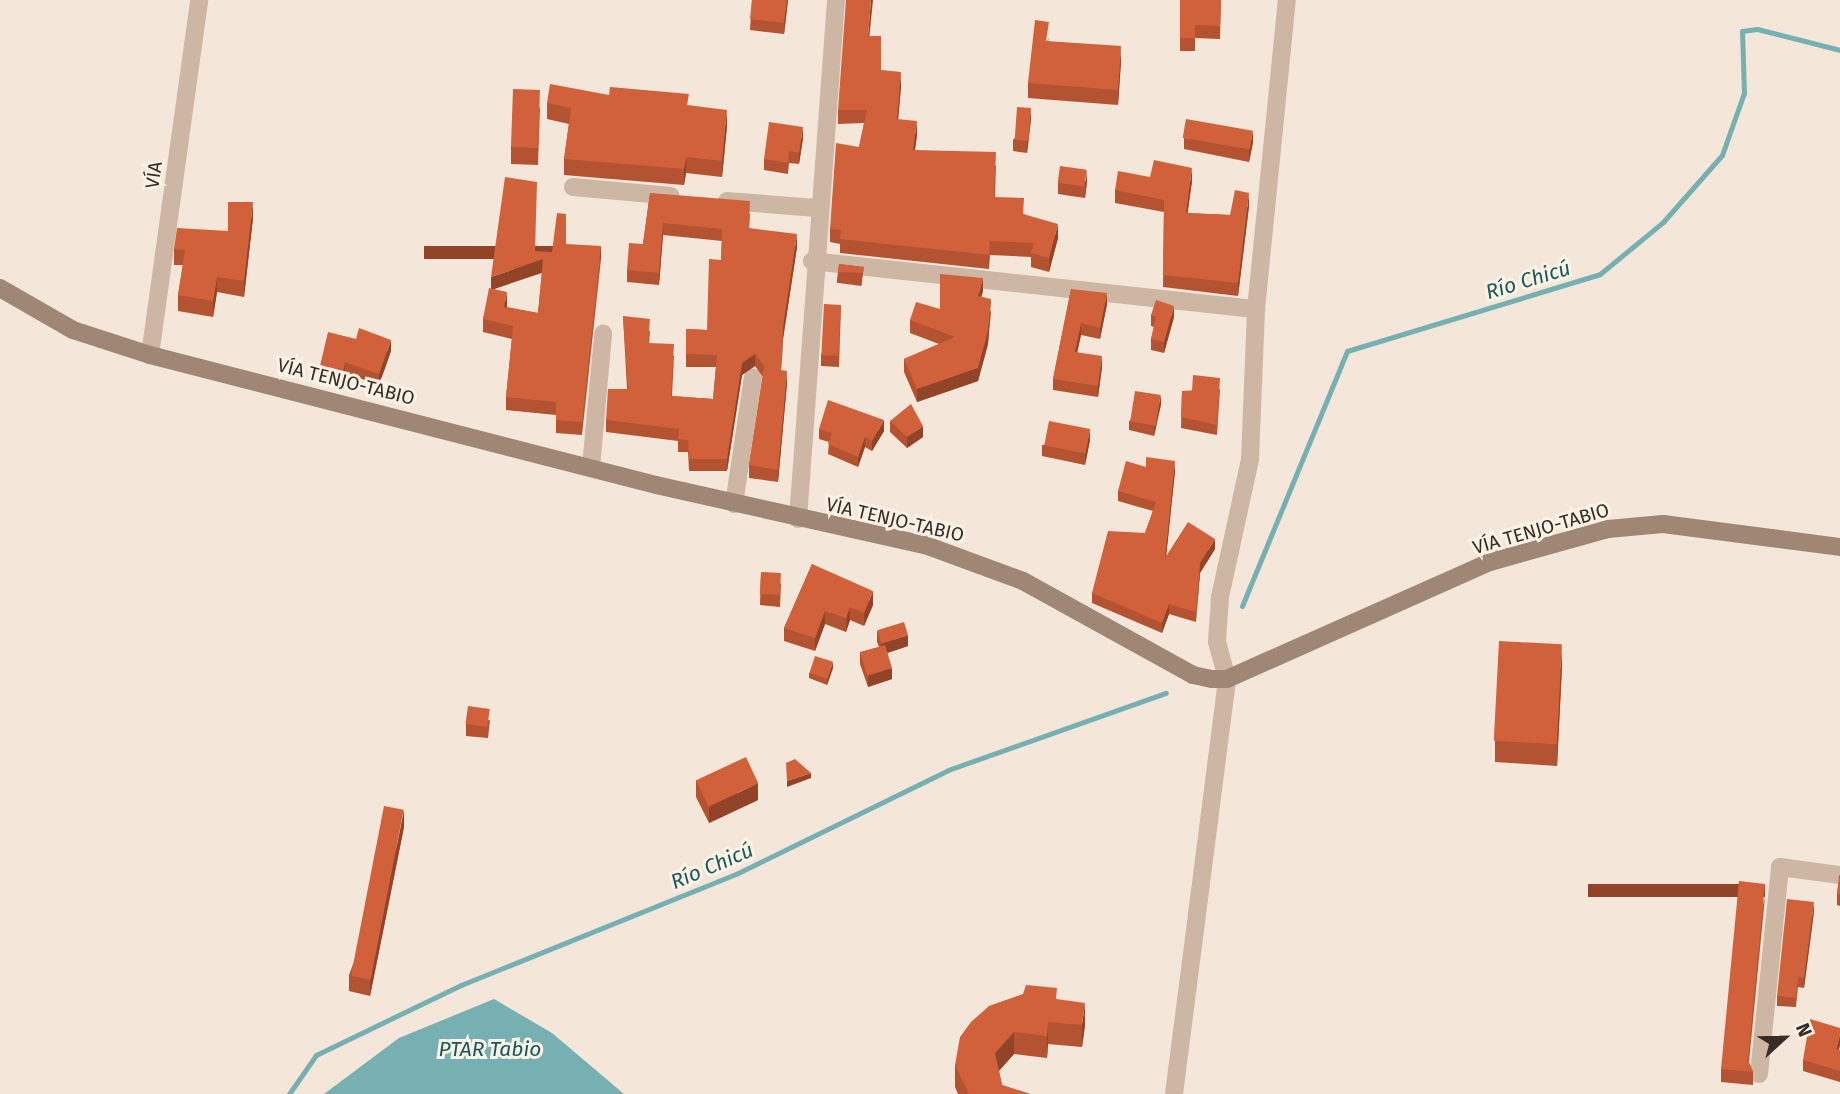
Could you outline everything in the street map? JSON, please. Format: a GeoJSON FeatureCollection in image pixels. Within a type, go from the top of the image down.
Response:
{"type":"FeatureCollection","features":[{"type":"Feature","properties":{"kind":"main road","name":"VÍA TENJO-TABIO"},"geometry":{"type":"LineString","coordinates":[[0,288],[73,330],[150,355],[734,504],[928,546],[992,567],[1193,675],[1227,679],[1490,562],[1608,528],[1663,524],[1840,547]]}},
{"type":"Feature","properties":{"kind":"street","name":"VÍA"},"geometry":{"type":"LineString","coordinates":[[150,355],[199,0]]}},
{"type":"Feature","properties":{"kind":"street"},"geometry":{"type":"LineString","coordinates":[[798,519],[812,261],[836,0]]}},
{"type":"Feature","properties":{"kind":"street"},"geometry":{"type":"LineString","coordinates":[[1174,1094],[1227,679],[1217,641],[1250,459],[1256,309],[1287,0]]}},
{"type":"Feature","properties":{"kind":"street"},"geometry":{"type":"LineString","coordinates":[[573,187],[817,208]]}},
{"type":"Feature","properties":{"kind":"street"},"geometry":{"type":"LineString","coordinates":[[812,261],[1256,309]]}},
{"type":"Feature","properties":{"kind":"street"},"geometry":{"type":"LineString","coordinates":[[591,467],[603,334]]}},
{"type":"Feature","properties":{"kind":"street"},"geometry":{"type":"LineString","coordinates":[[734,504],[753,377]]}},
{"type":"Feature","properties":{"kind":"street"},"geometry":{"type":"LineString","coordinates":[[1759,1074],[1780,867],[1840,875]]}},
{"type":"Feature","properties":{"kind":"water","name":"PTAR Tabio"},"geometry":{"type":"Polygon","coordinates":[[[494,999],[552,1033],[624,1094],[324,1094],[399,1038],[494,999]]]}},
{"type":"Feature","properties":{"kind":"building"},"geometry":{"type":"Polygon","coordinates":[[[752,0],[787,0],[784,23],[750,19],[752,0]]]}},
{"type":"Feature","properties":{"kind":"building"},"geometry":{"type":"Polygon","coordinates":[[[846,0],[871,0],[868,36],[881,36],[881,70],[901,72],[897,119],[917,121],[913,150],[996,152],[994,197],[1024,198],[1023,214],[1058,224],[1049,258],[1031,253],[1034,243],[990,241],[989,255],[840,239],[841,230],[830,229],[836,143],[859,147],[867,110],[838,110],[846,0]]]}},
{"type":"Feature","properties":{"kind":"building"},"geometry":{"type":"Polygon","coordinates":[[[1180,0],[1221,0],[1220,26],[1195,25],[1195,38],[1180,38],[1180,0]]]}},
{"type":"Feature","properties":{"kind":"building"},"geometry":{"type":"Polygon","coordinates":[[[1035,20],[1049,22],[1046,41],[1121,46],[1118,90],[1028,83],[1035,20]]]}},
{"type":"Feature","properties":{"kind":"building"},"geometry":{"type":"Polygon","coordinates":[[[550,84],[609,95],[610,87],[689,94],[687,105],[727,110],[722,161],[686,157],[684,169],[564,159],[571,108],[547,103],[550,84]]]}},
{"type":"Feature","properties":{"kind":"building"},"geometry":{"type":"Polygon","coordinates":[[[513,89],[540,90],[538,148],[511,147],[513,89]]]}},
{"type":"Feature","properties":{"kind":"building"},"geometry":{"type":"Polygon","coordinates":[[[1017,107],[1031,108],[1029,141],[1015,140],[1017,107]]]}},
{"type":"Feature","properties":{"kind":"building"},"geometry":{"type":"Polygon","coordinates":[[[1186,119],[1253,131],[1250,150],[1183,138],[1186,119]]]}},
{"type":"Feature","properties":{"kind":"building"},"geometry":{"type":"Polygon","coordinates":[[[769,122],[803,127],[799,153],[789,151],[788,163],[764,159],[769,122]]]}},
{"type":"Feature","properties":{"kind":"building"},"geometry":{"type":"Polygon","coordinates":[[[1154,160],[1192,168],[1186,213],[1230,215],[1235,190],[1249,193],[1238,283],[1163,275],[1164,200],[1115,190],[1118,171],[1150,177],[1154,160]]]}},
{"type":"Feature","properties":{"kind":"building"},"geometry":{"type":"Polygon","coordinates":[[[1060,166],[1087,170],[1084,187],[1058,183],[1060,166]]]}},
{"type":"Feature","properties":{"kind":"building"},"geometry":{"type":"Polygon","coordinates":[[[505,177],[537,182],[535,251],[552,252],[557,213],[566,214],[566,244],[601,246],[582,422],[556,420],[556,402],[506,397],[513,326],[483,319],[489,288],[507,292],[504,307],[538,313],[543,259],[491,277],[505,177]]]}},
{"type":"Feature","properties":{"kind":"building"},"geometry":{"type":"Polygon","coordinates":[[[650,193],[750,201],[749,228],[797,234],[783,327],[781,370],[787,371],[778,470],[749,465],[764,366],[755,354],[742,363],[727,459],[689,459],[688,440],[678,439],[679,429],[606,420],[608,389],[628,389],[623,316],[650,319],[648,343],[674,344],[671,396],[713,399],[717,355],[686,354],[686,329],[707,330],[709,259],[721,260],[722,229],[663,223],[659,273],[627,270],[629,243],[643,244],[650,193]]]}},
{"type":"Feature","properties":{"kind":"building"},"geometry":{"type":"Polygon","coordinates":[[[228,202],[253,202],[244,281],[217,277],[213,301],[178,295],[185,250],[174,249],[177,228],[228,231],[228,202]]]}},
{"type":"Feature","properties":{"kind":"building"},"geometry":{"type":"Polygon","coordinates":[[[839,264],[864,267],[863,273],[838,272],[839,264]]]}},
{"type":"Feature","properties":{"kind":"building"},"geometry":{"type":"Polygon","coordinates":[[[940,274],[983,278],[978,296],[991,299],[988,331],[978,368],[917,389],[904,359],[955,337],[910,320],[916,302],[940,309],[940,274]]]}},
{"type":"Feature","properties":{"kind":"building"},"geometry":{"type":"Polygon","coordinates":[[[1071,289],[1107,293],[1100,328],[1081,323],[1075,352],[1102,356],[1098,386],[1053,379],[1071,289]]]}},
{"type":"Feature","properties":{"kind":"building"},"geometry":{"type":"Polygon","coordinates":[[[1156,300],[1174,306],[1164,342],[1151,339],[1156,317],[1151,315],[1156,300]]]}},
{"type":"Feature","properties":{"kind":"building"},"geometry":{"type":"Polygon","coordinates":[[[824,304],[841,305],[838,356],[821,355],[824,304]]]}},
{"type":"Feature","properties":{"kind":"building"},"geometry":{"type":"Polygon","coordinates":[[[359,328],[391,340],[379,374],[345,362],[343,372],[320,366],[328,332],[356,339],[359,328]]]}},
{"type":"Feature","properties":{"kind":"building"},"geometry":{"type":"Polygon","coordinates":[[[1193,375],[1220,378],[1217,425],[1181,417],[1182,391],[1192,391],[1193,375]]]}},
{"type":"Feature","properties":{"kind":"building"},"geometry":{"type":"Polygon","coordinates":[[[1135,391],[1161,395],[1156,426],[1130,422],[1135,391]]]}},
{"type":"Feature","properties":{"kind":"building"},"geometry":{"type":"Polygon","coordinates":[[[828,400],[884,420],[872,441],[865,437],[858,457],[828,444],[832,433],[819,429],[828,400]]]}},
{"type":"Feature","properties":{"kind":"building"},"geometry":{"type":"Polygon","coordinates":[[[911,404],[923,426],[907,437],[890,421],[911,404]]]}},
{"type":"Feature","properties":{"kind":"building"},"geometry":{"type":"Polygon","coordinates":[[[1049,421],[1090,429],[1085,454],[1044,446],[1049,421]]]}},
{"type":"Feature","properties":{"kind":"building"},"geometry":{"type":"Polygon","coordinates":[[[1146,457],[1175,461],[1165,558],[1188,522],[1215,539],[1200,563],[1196,612],[1169,604],[1162,623],[1092,593],[1108,531],[1145,533],[1156,502],[1118,491],[1126,461],[1146,467],[1146,457]]]}},
{"type":"Feature","properties":{"kind":"building"},"geometry":{"type":"Polygon","coordinates":[[[812,564],[873,591],[864,613],[850,607],[846,618],[825,611],[815,638],[784,628],[812,564]]]}},
{"type":"Feature","properties":{"kind":"building"},"geometry":{"type":"Polygon","coordinates":[[[761,572],[781,573],[780,595],[760,594],[761,572]]]}},
{"type":"Feature","properties":{"kind":"building"},"geometry":{"type":"Polygon","coordinates":[[[904,622],[908,635],[881,644],[877,630],[904,622]]]}},
{"type":"Feature","properties":{"kind":"building"},"geometry":{"type":"Polygon","coordinates":[[[1499,641],[1562,644],[1557,744],[1494,741],[1499,641]]]}},
{"type":"Feature","properties":{"kind":"building"},"geometry":{"type":"Polygon","coordinates":[[[885,645],[892,668],[867,676],[860,653],[885,645]]]}},
{"type":"Feature","properties":{"kind":"building"},"geometry":{"type":"Polygon","coordinates":[[[815,656],[833,662],[828,679],[809,673],[815,656]]]}},
{"type":"Feature","properties":{"kind":"building"},"geometry":{"type":"Polygon","coordinates":[[[468,706],[490,709],[487,727],[465,724],[468,706]]]}},
{"type":"Feature","properties":{"kind":"building"},"geometry":{"type":"Polygon","coordinates":[[[746,757],[758,783],[708,807],[696,780],[746,757]]]}},
{"type":"Feature","properties":{"kind":"building"},"geometry":{"type":"Polygon","coordinates":[[[795,759],[811,773],[787,781],[786,763],[795,759]]]}},
{"type":"Feature","properties":{"kind":"building"},"geometry":{"type":"Polygon","coordinates":[[[384,806],[404,810],[371,980],[351,976],[384,806]]]}},
{"type":"Feature","properties":{"kind":"building"},"geometry":{"type":"Polygon","coordinates":[[[1840,875],[1840,895],[1837,894],[1840,875]]]}},
{"type":"Feature","properties":{"kind":"building"},"geometry":{"type":"Polygon","coordinates":[[[1739,881],[1765,884],[1748,1060],[1753,1072],[1721,1069],[1739,881]]]}},
{"type":"Feature","properties":{"kind":"building"},"geometry":{"type":"Polygon","coordinates":[[[1787,899],[1814,902],[1804,978],[1798,977],[1796,998],[1777,996],[1787,899]]]}},
{"type":"Feature","properties":{"kind":"building"},"geometry":{"type":"Polygon","coordinates":[[[1026,985],[1057,988],[1056,999],[1085,1003],[1082,1025],[1048,1022],[1047,1036],[1014,1032],[995,1053],[1002,1085],[1030,1094],[969,1094],[955,1065],[960,1037],[971,1022],[989,1006],[1023,994],[1026,985]]]}},
{"type":"Feature","properties":{"kind":"building"},"geometry":{"type":"Polygon","coordinates":[[[1810,1019],[1840,1028],[1836,1049],[1840,1050],[1840,1071],[1803,1060],[1810,1019]]]}},
{"type":"Feature","properties":{"kind":"waterway","name":"Río Chicú"},"geometry":{"type":"LineString","coordinates":[[1242,606],[1347,351],[1600,274],[1663,222],[1722,155],[1744,93],[1742,31],[1757,29],[1840,50]]}},
{"type":"Feature","properties":{"kind":"waterway","name":"Río Chicú"},"geometry":{"type":"LineString","coordinates":[[289,1094],[316,1055],[461,985],[736,874],[948,770],[1166,693]]}}]}
